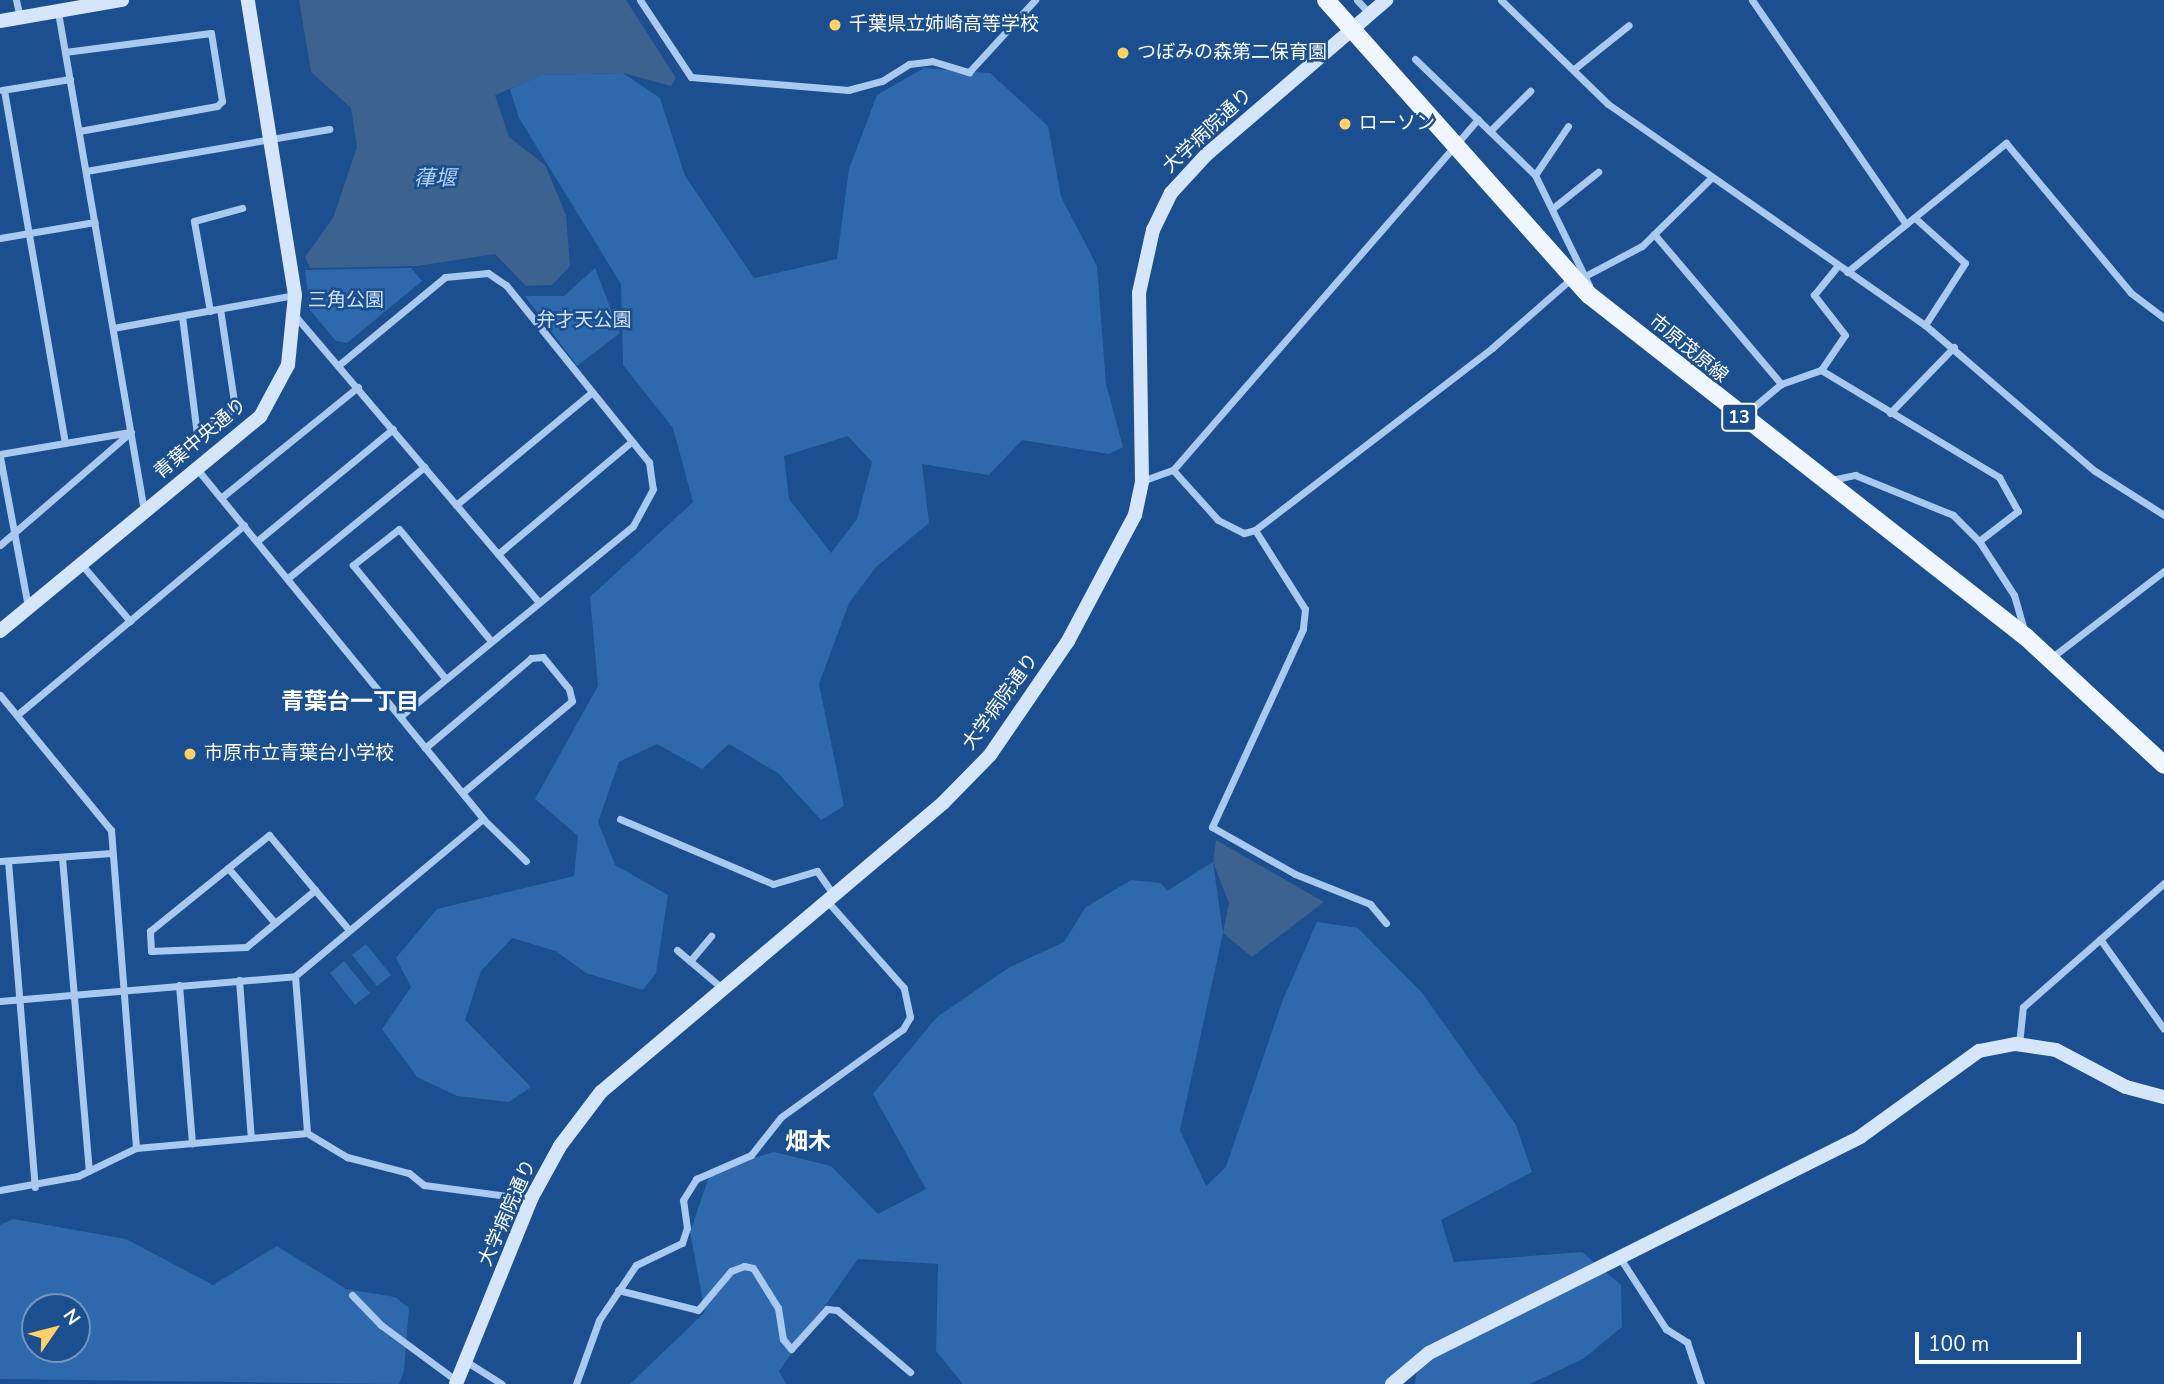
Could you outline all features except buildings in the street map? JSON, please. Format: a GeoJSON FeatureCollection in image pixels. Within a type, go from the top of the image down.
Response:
{"type":"FeatureCollection","features":[{"type":"Feature","properties":{"kind":"main road","name":"市原茂原線"},"geometry":{"type":"LineString","coordinates":[[1326,0],[1455,148],[1578,277],[1590,295],[1741,418],[2026,637],[2164,765]]}},
{"type":"Feature","properties":{"kind":"street"},"geometry":{"type":"LineString","coordinates":[[16,0],[20,18]]}},
{"type":"Feature","properties":{"kind":"street"},"geometry":{"type":"LineString","coordinates":[[0,22],[122,0]]}},
{"type":"Feature","properties":{"kind":"street","name":"青葉中央通り"},"geometry":{"type":"LineString","coordinates":[[0,631],[260,417],[288,365],[297,318],[295,295],[268,140],[248,0]]}},
{"type":"Feature","properties":{"kind":"street"},"geometry":{"type":"LineString","coordinates":[[640,0],[691,76],[848,90],[882,81],[909,64],[932,61],[969,72],[1035,0]]}},
{"type":"Feature","properties":{"kind":"street"},"geometry":{"type":"LineString","coordinates":[[1357,0],[1370,14]]}},
{"type":"Feature","properties":{"kind":"street","name":"大学病院通り"},"geometry":{"type":"LineString","coordinates":[[457,1382],[531,1199],[560,1146],[601,1092],[830,898],[990,755],[1123,543],[1142,481],[1139,293],[1153,230],[1171,193],[1206,155],[1386,0]]}},
{"type":"Feature","properties":{"kind":"street"},"geometry":{"type":"LineString","coordinates":[[1501,0],[1608,104],[1925,325],[1954,347],[2095,471],[2164,515]]}},
{"type":"Feature","properties":{"kind":"street"},"geometry":{"type":"LineString","coordinates":[[1752,0],[1906,224]]}},
{"type":"Feature","properties":{"kind":"street"},"geometry":{"type":"LineString","coordinates":[[58,12],[144,512]]}},
{"type":"Feature","properties":{"kind":"street"},"geometry":{"type":"LineString","coordinates":[[1574,69],[1629,25]]}},
{"type":"Feature","properties":{"kind":"street"},"geometry":{"type":"LineString","coordinates":[[65,52],[211,33],[222,101],[217,106],[79,131]]}},
{"type":"Feature","properties":{"kind":"street"},"geometry":{"type":"LineString","coordinates":[[1415,59],[1535,175],[1553,208],[1578,277]]}},
{"type":"Feature","properties":{"kind":"street"},"geometry":{"type":"LineString","coordinates":[[65,443],[2,90],[70,79]]}},
{"type":"Feature","properties":{"kind":"street"},"geometry":{"type":"LineString","coordinates":[[1490,131],[1530,92]]}},
{"type":"Feature","properties":{"kind":"street"},"geometry":{"type":"LineString","coordinates":[[1142,481],[1173,470],[1478,119]]}},
{"type":"Feature","properties":{"kind":"street"},"geometry":{"type":"LineString","coordinates":[[1535,175],[1568,126]]}},
{"type":"Feature","properties":{"kind":"street"},"geometry":{"type":"LineString","coordinates":[[86,171],[329,129]]}},
{"type":"Feature","properties":{"kind":"street"},"geometry":{"type":"LineString","coordinates":[[1847,272],[2006,143],[2131,293],[2164,318]]}},
{"type":"Feature","properties":{"kind":"street"},"geometry":{"type":"LineString","coordinates":[[1553,208],[1598,172]]}},
{"type":"Feature","properties":{"kind":"street"},"geometry":{"type":"LineString","coordinates":[[1173,470],[1218,520],[1244,533],[1255,530],[1492,348],[1578,277],[1612,267],[1654,234],[1712,177]]}},
{"type":"Feature","properties":{"kind":"street"},"geometry":{"type":"LineString","coordinates":[[210,311],[194,222],[242,208]]}},
{"type":"Feature","properties":{"kind":"street"},"geometry":{"type":"LineString","coordinates":[[1915,218],[1965,263],[1925,325]]}},
{"type":"Feature","properties":{"kind":"street"},"geometry":{"type":"LineString","coordinates":[[0,238],[95,222]]}},
{"type":"Feature","properties":{"kind":"street"},"geometry":{"type":"LineString","coordinates":[[1654,234],[1781,384]]}},
{"type":"Feature","properties":{"kind":"street"},"geometry":{"type":"LineString","coordinates":[[1741,418],[1781,384],[1821,370],[1844,335],[1814,295],[1838,265]]}},
{"type":"Feature","properties":{"kind":"street"},"geometry":{"type":"LineString","coordinates":[[340,364],[445,277],[469,270],[506,285],[649,462],[648,508],[400,717]]}},
{"type":"Feature","properties":{"kind":"street"},"geometry":{"type":"LineString","coordinates":[[113,328],[295,295]]}},
{"type":"Feature","properties":{"kind":"street"},"geometry":{"type":"LineString","coordinates":[[182,316],[197,434],[235,408],[220,309]]}},
{"type":"Feature","properties":{"kind":"street"},"geometry":{"type":"LineString","coordinates":[[297,318],[340,364],[538,602]]}},
{"type":"Feature","properties":{"kind":"street"},"geometry":{"type":"LineString","coordinates":[[1890,414],[1954,347]]}},
{"type":"Feature","properties":{"kind":"street"},"geometry":{"type":"LineString","coordinates":[[1821,370],[1890,414],[1999,477],[2012,492],[2018,511],[1979,541]]}},
{"type":"Feature","properties":{"kind":"street"},"geometry":{"type":"LineString","coordinates":[[222,497],[358,387]]}},
{"type":"Feature","properties":{"kind":"street"},"geometry":{"type":"LineString","coordinates":[[456,505],[591,393]]}},
{"type":"Feature","properties":{"kind":"street"},"geometry":{"type":"LineString","coordinates":[[257,541],[393,429]]}},
{"type":"Feature","properties":{"kind":"street"},"geometry":{"type":"LineString","coordinates":[[28,608],[0,455],[131,432]]}},
{"type":"Feature","properties":{"kind":"street"},"geometry":{"type":"LineString","coordinates":[[0,545],[131,432]]}},
{"type":"Feature","properties":{"kind":"street"},"geometry":{"type":"LineString","coordinates":[[498,554],[631,442]]}},
{"type":"Feature","properties":{"kind":"street"},"geometry":{"type":"LineString","coordinates":[[288,579],[424,467]]}},
{"type":"Feature","properties":{"kind":"street"},"geometry":{"type":"LineString","coordinates":[[196,468],[483,819],[526,861]]}},
{"type":"Feature","properties":{"kind":"street"},"geometry":{"type":"LineString","coordinates":[[1823,482],[1855,475],[1933,503],[1979,541],[2014,595],[2026,637]]}},
{"type":"Feature","properties":{"kind":"street"},"geometry":{"type":"LineString","coordinates":[[17,715],[244,525]]}},
{"type":"Feature","properties":{"kind":"street"},"geometry":{"type":"LineString","coordinates":[[445,678],[353,565],[400,529],[491,641]]}},
{"type":"Feature","properties":{"kind":"street"},"geometry":{"type":"LineString","coordinates":[[1255,530],[1306,609],[1303,629],[1212,827],[1295,874],[1370,904],[1385,923]]}},
{"type":"Feature","properties":{"kind":"street"},"geometry":{"type":"LineString","coordinates":[[82,565],[130,621]]}},
{"type":"Feature","properties":{"kind":"street"},"geometry":{"type":"LineString","coordinates":[[2051,659],[2164,571]]}},
{"type":"Feature","properties":{"kind":"street"},"geometry":{"type":"LineString","coordinates":[[425,748],[531,658],[543,657],[569,689],[572,701],[462,793]]}},
{"type":"Feature","properties":{"kind":"street"},"geometry":{"type":"LineString","coordinates":[[0,695],[107,821],[125,990],[136,1148]]}},
{"type":"Feature","properties":{"kind":"street"},"geometry":{"type":"LineString","coordinates":[[0,1001],[295,976],[483,819]]}},
{"type":"Feature","properties":{"kind":"street"},"geometry":{"type":"LineString","coordinates":[[576,1384],[618,1290],[636,1265],[682,1243],[687,1228],[682,1200],[696,1179],[751,1156],[781,1117],[903,1029],[910,1017],[904,988],[830,898],[817,871],[773,884],[621,819]]}},
{"type":"Feature","properties":{"kind":"street"},"geometry":{"type":"LineString","coordinates":[[315,890],[246,947],[151,951],[150,931],[270,835],[349,930]]}},
{"type":"Feature","properties":{"kind":"street"},"geometry":{"type":"LineString","coordinates":[[35,1187],[4,861],[112,853]]}},
{"type":"Feature","properties":{"kind":"street"},"geometry":{"type":"LineString","coordinates":[[62,857],[89,1171]]}},
{"type":"Feature","properties":{"kind":"street"},"geometry":{"type":"LineString","coordinates":[[228,868],[275,923]]}},
{"type":"Feature","properties":{"kind":"street"},"geometry":{"type":"LineString","coordinates":[[2019,1044],[2023,1007],[2164,883]]}},
{"type":"Feature","properties":{"kind":"street"},"geometry":{"type":"LineString","coordinates":[[690,961],[711,936]]}},
{"type":"Feature","properties":{"kind":"street"},"geometry":{"type":"LineString","coordinates":[[2100,939],[2164,1029]]}},
{"type":"Feature","properties":{"kind":"street"},"geometry":{"type":"LineString","coordinates":[[677,950],[722,988]]}},
{"type":"Feature","properties":{"kind":"street"},"geometry":{"type":"LineString","coordinates":[[295,976],[307,1133]]}},
{"type":"Feature","properties":{"kind":"street"},"geometry":{"type":"LineString","coordinates":[[239,980],[251,1138]]}},
{"type":"Feature","properties":{"kind":"street"},"geometry":{"type":"LineString","coordinates":[[179,985],[192,1143]]}},
{"type":"Feature","properties":{"kind":"street"},"geometry":{"type":"LineString","coordinates":[[1392,1384],[1429,1353],[1860,1137],[1958,1062],[2019,1044],[2056,1050],[2126,1087],[2164,1097]]}},
{"type":"Feature","properties":{"kind":"street"},"geometry":{"type":"LineString","coordinates":[[0,1190],[35,1187],[89,1171],[136,1148],[307,1133],[347,1157],[409,1173],[424,1185],[531,1199]]}},
{"type":"Feature","properties":{"kind":"street"},"geometry":{"type":"LineString","coordinates":[[1620,1257],[1666,1329],[1687,1342],[1701,1384]]}},
{"type":"Feature","properties":{"kind":"street"},"geometry":{"type":"LineString","coordinates":[[618,1290],[698,1310],[731,1271],[744,1266],[753,1268],[778,1308],[783,1339],[791,1349],[827,1310],[837,1310],[911,1372]]}},
{"type":"Feature","properties":{"kind":"street"},"geometry":{"type":"LineString","coordinates":[[352,1295],[381,1325],[457,1382]]}},
{"type":"Feature","properties":{"kind":"street"},"geometry":{"type":"LineString","coordinates":[[467,1362],[502,1384]]}},
{"type":"Feature","properties":{"kind":"green space"},"geometry":{"type":"Polygon","coordinates":[[[924,68],[990,73],[1048,126],[1061,197],[1097,266],[1106,384],[1123,447],[1109,454],[1022,440],[989,475],[922,464],[929,523],[876,567],[849,603],[819,684],[844,806],[821,820],[778,773],[729,744],[702,769],[657,744],[619,762],[598,822],[615,865],[668,895],[656,973],[643,990],[586,973],[556,951],[512,938],[481,971],[465,1020],[531,1087],[509,1102],[457,1096],[417,1077],[382,1029],[411,987],[396,958],[437,909],[574,876],[578,836],[535,799],[598,686],[590,597],[693,502],[673,428],[623,365],[621,284],[519,118],[510,89],[542,75],[623,73],[660,98],[685,176],[754,278],[837,259],[849,169],[877,95],[924,68]],[[848,436],[784,456],[789,499],[831,553],[857,519],[872,462],[848,436]]]}},
{"type":"Feature","properties":{"kind":"green space","name":"三角公園"},"geometry":{"type":"Polygon","coordinates":[[[411,268],[422,281],[347,343],[336,341],[310,310],[305,270],[411,268]]]}},
{"type":"Feature","properties":{"kind":"green space","name":"弁才天公園"},"geometry":{"type":"Polygon","coordinates":[[[595,268],[620,333],[577,366],[525,296],[564,296],[595,268]]]}},
{"type":"Feature","properties":{"kind":"green space"},"geometry":{"type":"Polygon","coordinates":[[[1213,862],[1223,933],[1180,1130],[1206,1186],[1226,1167],[1282,1002],[1317,922],[1358,928],[1423,994],[1516,1125],[1532,1172],[1441,1220],[1454,1262],[1582,1252],[1621,1285],[1622,1327],[1583,1359],[1530,1384],[1415,1384],[1417,1367],[1385,1384],[963,1384],[936,1351],[938,1264],[858,1259],[779,1371],[786,1384],[630,1384],[705,1312],[690,1232],[711,1171],[774,1152],[831,1166],[878,1214],[926,1189],[873,1094],[937,1017],[1010,967],[1064,942],[1086,907],[1131,880],[1161,883],[1167,891],[1213,862]]]}},
{"type":"Feature","properties":{"kind":"green space"},"geometry":{"type":"Polygon","coordinates":[[[366,944],[391,975],[377,986],[352,955],[366,944]]]}},
{"type":"Feature","properties":{"kind":"green space"},"geometry":{"type":"Polygon","coordinates":[[[344,961],[370,993],[355,1005],[330,973],[344,961]]]}},
{"type":"Feature","properties":{"kind":"green space"},"geometry":{"type":"Polygon","coordinates":[[[13,1219],[126,1239],[213,1285],[277,1246],[346,1289],[395,1297],[409,1308],[404,1371],[399,1384],[0,1379],[0,1225],[13,1219]]]}},
{"type":"Feature","properties":{"kind":"water","name":"葎堰"},"geometry":{"type":"Polygon","coordinates":[[[299,0],[626,0],[676,78],[671,86],[623,73],[543,75],[495,95],[509,137],[545,165],[566,215],[570,266],[552,285],[526,286],[495,254],[417,266],[310,268],[305,257],[333,218],[357,147],[351,108],[311,72],[299,0]]]}},
{"type":"Feature","properties":{"kind":"water"},"geometry":{"type":"Polygon","coordinates":[[[1216,840],[1324,902],[1252,957],[1223,933],[1229,903],[1213,862],[1216,840]]]}},
{"type":"Feature","properties":{"kind":"place","name":"千葉県立姉崎高等学校"},"geometry":{"type":"Point","coordinates":[835,25]}},
{"type":"Feature","properties":{"kind":"place","name":"つぼみの森第二保育園"},"geometry":{"type":"Point","coordinates":[1123,53]}},
{"type":"Feature","properties":{"kind":"place","name":"ローソン"},"geometry":{"type":"Point","coordinates":[1345,124]}},
{"type":"Feature","properties":{"kind":"place","name":"市原市立青葉台小学校"},"geometry":{"type":"Point","coordinates":[190,754]}},
{"type":"Feature","properties":{"kind":"district","name":"青葉台一丁目"},"geometry":{"type":"Point","coordinates":[350,702]}},
{"type":"Feature","properties":{"kind":"district","name":"畑木"},"geometry":{"type":"Point","coordinates":[808,1142]}}]}
